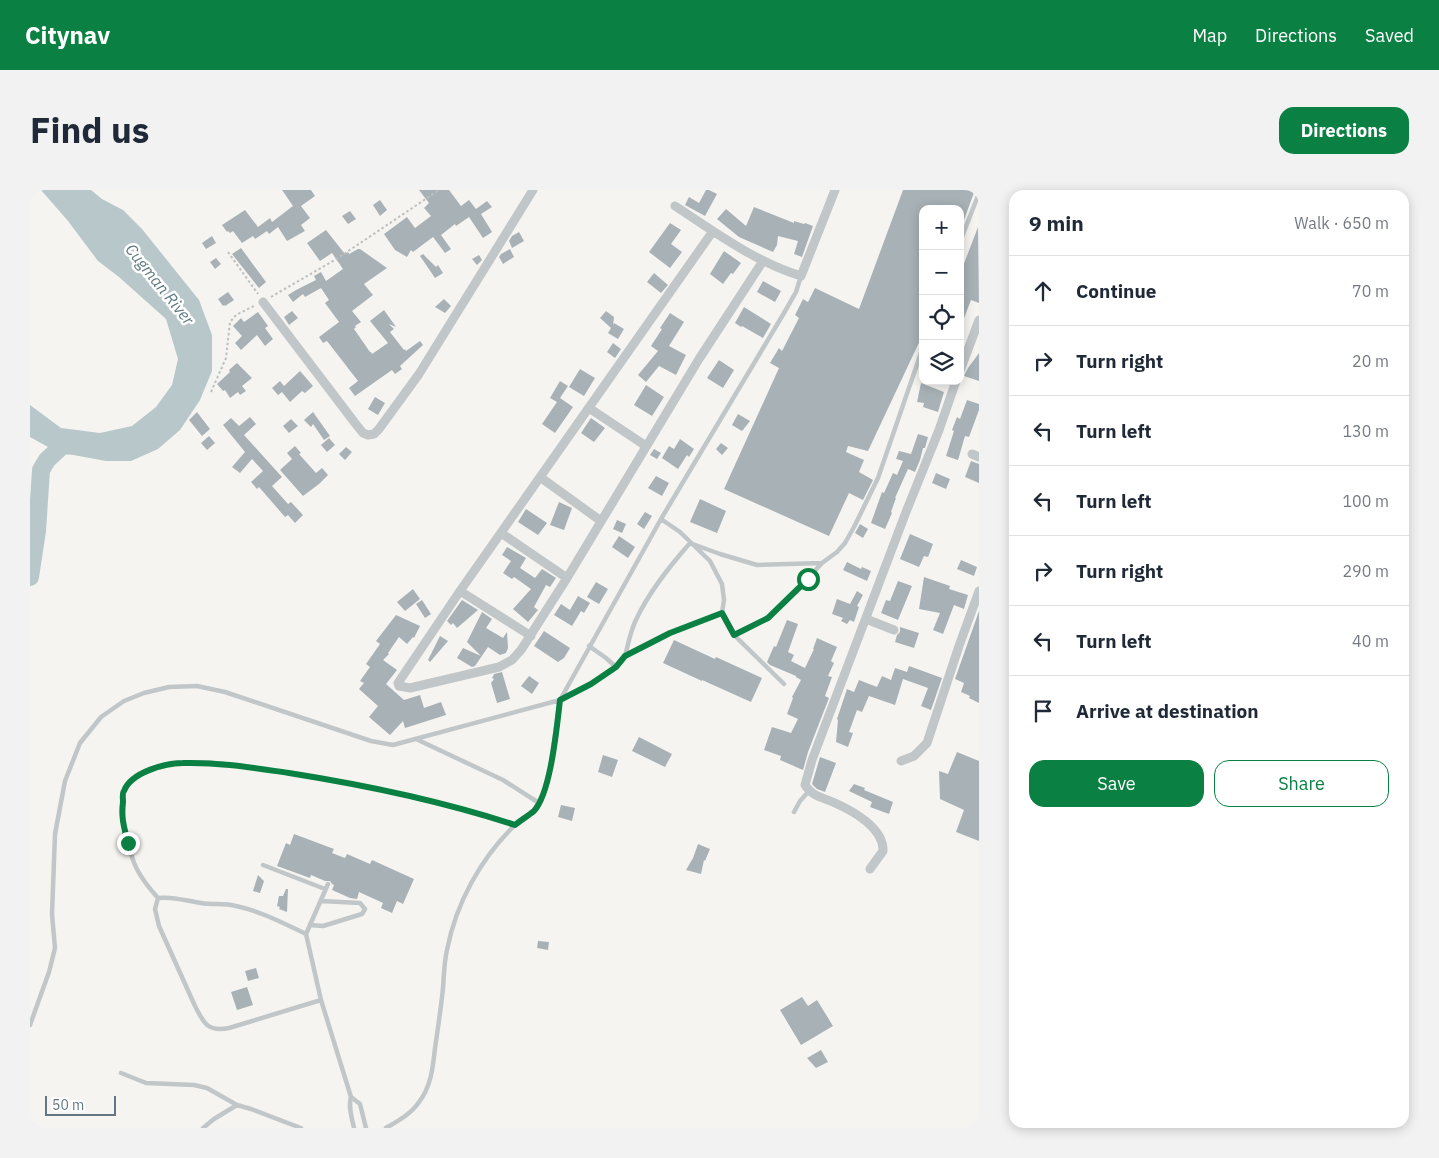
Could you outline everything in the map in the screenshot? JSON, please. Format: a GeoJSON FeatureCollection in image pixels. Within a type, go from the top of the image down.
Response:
{"type":"FeatureCollection","features":[{"type":"Feature","properties":{"kind":"street"},"geometry":{"type":"LineString","coordinates":[[264,302],[363,433],[368,435],[374,434],[419,374],[533,190]]}},
{"type":"Feature","properties":{"kind":"street"},"geometry":{"type":"LineString","coordinates":[[676,206],[763,261],[802,276],[835,190]]}},
{"type":"Feature","properties":{"kind":"street"},"geometry":{"type":"LineString","coordinates":[[713,231],[460,590],[398,683],[399,686],[410,688],[499,667],[512,660],[521,650],[567,578],[699,359],[763,261]]}},
{"type":"Feature","properties":{"kind":"street"},"geometry":{"type":"LineString","coordinates":[[964,362],[977,332],[979,320]]}},
{"type":"Feature","properties":{"kind":"street"},"geometry":{"type":"LineString","coordinates":[[870,869],[883,851],[882,842],[877,833],[867,822],[852,812],[815,795],[805,784],[812,760],[954,385]]}},
{"type":"Feature","properties":{"kind":"street"},"geometry":{"type":"LineString","coordinates":[[588,408],[646,446]]}},
{"type":"Feature","properties":{"kind":"street"},"geometry":{"type":"LineString","coordinates":[[540,477],[601,521]]}},
{"type":"Feature","properties":{"kind":"street"},"geometry":{"type":"LineString","coordinates":[[501,534],[567,578]]}},
{"type":"Feature","properties":{"kind":"street"},"geometry":{"type":"LineString","coordinates":[[460,590],[531,636]]}},
{"type":"Feature","properties":{"kind":"street"},"geometry":{"type":"LineString","coordinates":[[902,760],[914,756],[927,743],[979,591]]}},
{"type":"Feature","properties":{"kind":"street"},"geometry":{"type":"LineString","coordinates":[[866,619],[894,630]]}},
{"type":"Feature","properties":{"kind":"lane"},"geometry":{"type":"LineString","coordinates":[[964,231],[979,192]]}},
{"type":"Feature","properties":{"kind":"lane"},"geometry":{"type":"LineString","coordinates":[[386,1128],[410,1113],[427,1088],[432,1070],[447,951],[456,919],[474,878],[500,840],[534,810],[539,803],[545,790],[550,770],[560,700],[662,519],[796,292],[802,276]]}},
{"type":"Feature","properties":{"kind":"lane"},"geometry":{"type":"LineString","coordinates":[[734,635],[768,618],[822,563],[837,552],[845,543],[878,478],[919,359]]}},
{"type":"Feature","properties":{"kind":"lane"},"geometry":{"type":"LineString","coordinates":[[662,519],[680,532],[710,561],[722,584],[724,600],[722,613],[734,635],[784,684]]}},
{"type":"Feature","properties":{"kind":"lane"},"geometry":{"type":"LineString","coordinates":[[690,543],[757,565],[822,563]]}},
{"type":"Feature","properties":{"kind":"lane"},"geometry":{"type":"LineString","coordinates":[[30,1025],[49,972],[55,948],[52,914],[55,834],[65,780],[80,743],[101,718],[124,701],[144,693],[170,688],[198,686],[225,692],[371,742],[393,745],[560,700],[591,684],[616,667],[625,656],[634,624],[641,611],[669,568],[690,543]]}},
{"type":"Feature","properties":{"kind":"lane"},"geometry":{"type":"LineString","coordinates":[[625,656],[670,633],[722,613]]}},
{"type":"Feature","properties":{"kind":"lane"},"geometry":{"type":"LineString","coordinates":[[589,646],[616,667]]}},
{"type":"Feature","properties":{"kind":"lane"},"geometry":{"type":"LineString","coordinates":[[416,739],[503,780],[539,803]]}},
{"type":"Feature","properties":{"kind":"lane"},"geometry":{"type":"LineString","coordinates":[[158,898],[145,883],[132,859],[122,816],[124,791],[132,780],[148,770],[164,765],[182,763],[231,764],[339,781],[445,805],[515,825]]}},
{"type":"Feature","properties":{"kind":"lane"},"geometry":{"type":"LineString","coordinates":[[794,812],[800,801],[810,791]]}},
{"type":"Feature","properties":{"kind":"lane"},"geometry":{"type":"LineString","coordinates":[[263,865],[325,889]]}},
{"type":"Feature","properties":{"kind":"lane"},"geometry":{"type":"LineString","coordinates":[[328,884],[306,934],[321,1000],[351,1097],[350,1106],[354,1128]]}},
{"type":"Feature","properties":{"kind":"lane"},"geometry":{"type":"LineString","coordinates":[[158,898],[169,896],[204,904],[218,903],[237,906],[306,934]]}},
{"type":"Feature","properties":{"kind":"lane"},"geometry":{"type":"LineString","coordinates":[[158,898],[155,909],[159,926],[198,1013],[208,1027],[218,1030],[229,1028],[321,1000]]}},
{"type":"Feature","properties":{"kind":"lane"},"geometry":{"type":"LineString","coordinates":[[310,925],[323,926],[362,914],[365,909],[360,903],[321,900]]}},
{"type":"Feature","properties":{"kind":"lane"},"geometry":{"type":"LineString","coordinates":[[121,1073],[146,1083],[194,1085],[207,1088],[237,1105],[301,1128]]}},
{"type":"Feature","properties":{"kind":"lane"},"geometry":{"type":"LineString","coordinates":[[351,1097],[360,1104],[366,1128]]}},
{"type":"Feature","properties":{"kind":"lane"},"geometry":{"type":"LineString","coordinates":[[203,1128],[237,1105]]}},
{"type":"Feature","properties":{"kind":"path"},"geometry":{"type":"LineString","coordinates":[[211,392],[226,358],[230,322],[236,314],[264,302],[338,258],[438,190]]}},
{"type":"Feature","properties":{"kind":"path"},"geometry":{"type":"LineString","coordinates":[[228,252],[264,302]]}},
{"type":"Feature","properties":{"kind":"water","name":"Cugman River"},"geometry":{"type":"Polygon","coordinates":[[[41,190],[91,190],[102,199],[123,210],[142,229],[199,300],[212,335],[212,371],[200,400],[180,430],[158,449],[131,461],[106,461],[57,452],[30,437],[30,405],[61,428],[100,433],[132,426],[156,407],[172,385],[178,359],[166,319],[98,261],[68,221],[41,190]]]}},
{"type":"Feature","properties":{"kind":"building"},"geometry":{"type":"Polygon","coordinates":[[[282,190],[311,190],[315,196],[301,206],[310,218],[301,225],[305,231],[287,241],[278,227],[269,234],[267,231],[255,239],[253,236],[242,243],[233,231],[227,232],[222,225],[245,210],[258,227],[270,218],[272,222],[293,206],[282,190]]]}},
{"type":"Feature","properties":{"kind":"building"},"geometry":{"type":"Polygon","coordinates":[[[419,190],[449,190],[461,206],[469,200],[476,209],[487,201],[492,207],[481,214],[492,232],[483,238],[469,217],[456,226],[455,224],[441,235],[451,249],[445,253],[433,237],[413,252],[411,250],[407,257],[395,250],[384,234],[407,217],[415,228],[431,216],[424,208],[429,203],[419,190]]]}},
{"type":"Feature","properties":{"kind":"building"},"geometry":{"type":"Polygon","coordinates":[[[706,190],[717,194],[705,216],[685,205],[689,197],[699,203],[706,190]]]}},
{"type":"Feature","properties":{"kind":"building"},"geometry":{"type":"Polygon","coordinates":[[[903,190],[975,190],[964,220],[964,205],[919,205],[919,343],[868,451],[848,446],[846,452],[864,460],[859,472],[873,480],[863,500],[849,493],[829,536],[724,489],[779,368],[770,363],[779,348],[782,351],[799,318],[795,315],[803,299],[808,302],[815,288],[859,309],[903,190]]]}},
{"type":"Feature","properties":{"kind":"building"},"geometry":{"type":"Polygon","coordinates":[[[380,200],[387,210],[380,216],[373,205],[380,200]]]}},
{"type":"Feature","properties":{"kind":"building"},"geometry":{"type":"Polygon","coordinates":[[[754,207],[794,223],[794,221],[813,226],[802,257],[794,254],[798,241],[778,236],[777,245],[773,252],[739,237],[717,219],[726,209],[746,226],[754,207]]]}},
{"type":"Feature","properties":{"kind":"building"},"geometry":{"type":"Polygon","coordinates":[[[350,211],[356,219],[348,224],[342,216],[350,211]]]}},
{"type":"Feature","properties":{"kind":"building"},"geometry":{"type":"Polygon","coordinates":[[[670,223],[681,230],[671,244],[682,252],[670,268],[649,252],[670,223]]]}},
{"type":"Feature","properties":{"kind":"building"},"geometry":{"type":"Polygon","coordinates":[[[978,227],[979,303],[971,300],[964,318],[964,295],[964,264],[978,227]]]}},
{"type":"Feature","properties":{"kind":"building"},"geometry":{"type":"Polygon","coordinates":[[[326,230],[345,254],[360,249],[387,268],[364,284],[373,295],[352,311],[361,322],[354,329],[370,352],[372,354],[388,343],[370,321],[384,310],[396,327],[389,324],[394,329],[390,332],[404,350],[406,351],[420,341],[423,345],[400,366],[402,369],[395,374],[392,370],[355,396],[349,388],[358,381],[327,341],[323,343],[319,337],[339,322],[325,303],[329,300],[321,288],[305,297],[303,294],[293,302],[288,295],[316,280],[314,276],[321,272],[326,281],[343,269],[332,253],[320,261],[307,243],[326,230]]]}},
{"type":"Feature","properties":{"kind":"building"},"geometry":{"type":"Polygon","coordinates":[[[519,232],[524,241],[512,248],[509,241],[512,236],[519,232]]]}},
{"type":"Feature","properties":{"kind":"building"},"geometry":{"type":"Polygon","coordinates":[[[212,236],[216,243],[206,249],[202,243],[212,236]]]}},
{"type":"Feature","properties":{"kind":"building"},"geometry":{"type":"Polygon","coordinates":[[[241,248],[266,282],[259,288],[232,254],[241,248]]]}},
{"type":"Feature","properties":{"kind":"building"},"geometry":{"type":"Polygon","coordinates":[[[510,249],[514,257],[503,264],[499,257],[510,249]]]}},
{"type":"Feature","properties":{"kind":"building"},"geometry":{"type":"Polygon","coordinates":[[[724,251],[741,263],[723,284],[710,274],[724,251]]]}},
{"type":"Feature","properties":{"kind":"building"},"geometry":{"type":"Polygon","coordinates":[[[423,254],[436,267],[438,265],[443,273],[435,278],[420,256],[423,254]]]}},
{"type":"Feature","properties":{"kind":"building"},"geometry":{"type":"Polygon","coordinates":[[[479,255],[482,260],[477,265],[472,259],[479,255]]]}},
{"type":"Feature","properties":{"kind":"building"},"geometry":{"type":"Polygon","coordinates":[[[216,258],[221,264],[215,269],[210,262],[216,258]]]}},
{"type":"Feature","properties":{"kind":"building"},"geometry":{"type":"Polygon","coordinates":[[[654,273],[668,285],[661,293],[647,282],[654,273]]]}},
{"type":"Feature","properties":{"kind":"building"},"geometry":{"type":"Polygon","coordinates":[[[763,281],[781,291],[775,302],[757,292],[763,281]]]}},
{"type":"Feature","properties":{"kind":"building"},"geometry":{"type":"Polygon","coordinates":[[[228,292],[234,300],[223,306],[218,299],[228,292]]]}},
{"type":"Feature","properties":{"kind":"building"},"geometry":{"type":"Polygon","coordinates":[[[444,299],[451,306],[445,313],[435,307],[444,299]]]}},
{"type":"Feature","properties":{"kind":"building"},"geometry":{"type":"Polygon","coordinates":[[[744,307],[771,324],[763,338],[735,323],[744,307]]]}},
{"type":"Feature","properties":{"kind":"building"},"geometry":{"type":"Polygon","coordinates":[[[292,311],[298,318],[289,325],[284,317],[292,311]]]}},
{"type":"Feature","properties":{"kind":"building"},"geometry":{"type":"Polygon","coordinates":[[[606,311],[614,317],[613,325],[614,323],[624,329],[618,339],[608,333],[611,328],[600,318],[606,311]]]}},
{"type":"Feature","properties":{"kind":"building"},"geometry":{"type":"Polygon","coordinates":[[[258,312],[268,326],[265,328],[273,339],[265,346],[257,335],[241,350],[235,343],[242,336],[233,326],[241,318],[244,322],[258,312]]]}},
{"type":"Feature","properties":{"kind":"building"},"geometry":{"type":"Polygon","coordinates":[[[670,313],[684,322],[669,346],[686,355],[676,375],[659,366],[646,382],[638,375],[658,351],[651,346],[670,313]]]}},
{"type":"Feature","properties":{"kind":"building"},"geometry":{"type":"Polygon","coordinates":[[[613,343],[621,349],[615,358],[607,352],[613,343]]]}},
{"type":"Feature","properties":{"kind":"building"},"geometry":{"type":"Polygon","coordinates":[[[979,353],[979,381],[964,376],[979,353]]]}},
{"type":"Feature","properties":{"kind":"building"},"geometry":{"type":"Polygon","coordinates":[[[719,360],[734,370],[723,388],[707,378],[719,360]]]}},
{"type":"Feature","properties":{"kind":"building"},"geometry":{"type":"Polygon","coordinates":[[[237,363],[252,378],[242,386],[246,391],[240,395],[238,392],[230,398],[225,390],[223,391],[217,384],[237,363]]]}},
{"type":"Feature","properties":{"kind":"building"},"geometry":{"type":"Polygon","coordinates":[[[580,369],[595,378],[584,396],[569,387],[580,369]]]}},
{"type":"Feature","properties":{"kind":"building"},"geometry":{"type":"Polygon","coordinates":[[[300,371],[313,386],[305,393],[302,391],[290,402],[282,392],[278,395],[272,388],[280,381],[284,386],[300,371]]]}},
{"type":"Feature","properties":{"kind":"building"},"geometry":{"type":"Polygon","coordinates":[[[560,381],[568,386],[560,398],[573,407],[555,433],[542,424],[557,402],[550,398],[560,381]]]}},
{"type":"Feature","properties":{"kind":"building"},"geometry":{"type":"Polygon","coordinates":[[[646,385],[664,397],[652,416],[634,405],[646,385]]]}},
{"type":"Feature","properties":{"kind":"building"},"geometry":{"type":"Polygon","coordinates":[[[921,385],[926,385],[944,392],[938,412],[923,407],[924,403],[917,402],[921,385]]]}},
{"type":"Feature","properties":{"kind":"building"},"geometry":{"type":"Polygon","coordinates":[[[375,397],[385,403],[378,415],[368,409],[375,397]]]}},
{"type":"Feature","properties":{"kind":"building"},"geometry":{"type":"Polygon","coordinates":[[[967,400],[979,404],[979,410],[969,437],[965,436],[958,460],[946,456],[954,431],[952,430],[957,417],[960,419],[967,400]]]}},
{"type":"Feature","properties":{"kind":"building"},"geometry":{"type":"Polygon","coordinates":[[[197,412],[210,429],[202,436],[189,420],[197,412]]]}},
{"type":"Feature","properties":{"kind":"building"},"geometry":{"type":"Polygon","coordinates":[[[313,412],[330,436],[324,440],[313,424],[311,427],[304,420],[313,412]]]}},
{"type":"Feature","properties":{"kind":"building"},"geometry":{"type":"Polygon","coordinates":[[[738,414],[750,421],[742,431],[732,425],[738,414]]]}},
{"type":"Feature","properties":{"kind":"building"},"geometry":{"type":"Polygon","coordinates":[[[250,417],[256,424],[244,435],[282,477],[272,486],[288,504],[291,502],[303,515],[295,523],[288,515],[285,517],[259,487],[257,489],[251,482],[263,471],[252,459],[240,473],[232,467],[245,452],[223,425],[231,418],[239,426],[250,417]]]}},
{"type":"Feature","properties":{"kind":"building"},"geometry":{"type":"Polygon","coordinates":[[[591,418],[605,428],[594,442],[581,433],[591,418]]]}},
{"type":"Feature","properties":{"kind":"building"},"geometry":{"type":"Polygon","coordinates":[[[291,419],[298,426],[289,433],[283,426],[291,419]]]}},
{"type":"Feature","properties":{"kind":"building"},"geometry":{"type":"Polygon","coordinates":[[[918,434],[928,437],[925,448],[923,448],[915,472],[908,469],[895,498],[892,513],[885,529],[871,523],[882,492],[884,493],[893,473],[897,475],[903,461],[896,459],[899,451],[911,454],[918,434]]]}},
{"type":"Feature","properties":{"kind":"building"},"geometry":{"type":"Polygon","coordinates":[[[209,436],[215,443],[207,450],[201,443],[209,436]]]}},
{"type":"Feature","properties":{"kind":"building"},"geometry":{"type":"Polygon","coordinates":[[[329,438],[335,445],[327,452],[321,445],[329,438]]]}},
{"type":"Feature","properties":{"kind":"building"},"geometry":{"type":"Polygon","coordinates":[[[680,439],[694,449],[689,457],[687,455],[678,469],[662,458],[669,446],[674,449],[680,439]]]}},
{"type":"Feature","properties":{"kind":"building"},"geometry":{"type":"Polygon","coordinates":[[[721,443],[728,448],[722,455],[716,449],[721,443]]]}},
{"type":"Feature","properties":{"kind":"building"},"geometry":{"type":"Polygon","coordinates":[[[295,446],[301,453],[299,454],[316,473],[322,468],[328,475],[303,496],[280,470],[292,459],[287,453],[295,446]]]}},
{"type":"Feature","properties":{"kind":"building"},"geometry":{"type":"Polygon","coordinates":[[[346,447],[352,452],[345,460],[339,454],[346,447]]]}},
{"type":"Feature","properties":{"kind":"building"},"geometry":{"type":"Polygon","coordinates":[[[654,449],[661,453],[657,459],[650,455],[654,449]]]}},
{"type":"Feature","properties":{"kind":"building"},"geometry":{"type":"Polygon","coordinates":[[[971,461],[979,464],[979,483],[965,477],[971,461]]]}},
{"type":"Feature","properties":{"kind":"building"},"geometry":{"type":"Polygon","coordinates":[[[936,473],[950,479],[946,489],[932,483],[936,473]]]}},
{"type":"Feature","properties":{"kind":"building"},"geometry":{"type":"Polygon","coordinates":[[[656,476],[669,483],[662,496],[648,488],[656,476]]]}},
{"type":"Feature","properties":{"kind":"building"},"geometry":{"type":"Polygon","coordinates":[[[700,499],[726,511],[717,533],[690,522],[700,499]]]}},
{"type":"Feature","properties":{"kind":"building"},"geometry":{"type":"Polygon","coordinates":[[[559,502],[572,508],[564,530],[550,525],[559,502]]]}},
{"type":"Feature","properties":{"kind":"building"},"geometry":{"type":"Polygon","coordinates":[[[526,509],[547,523],[538,535],[518,522],[526,509]]]}},
{"type":"Feature","properties":{"kind":"building"},"geometry":{"type":"Polygon","coordinates":[[[645,512],[652,516],[644,529],[637,524],[645,512]]]}},
{"type":"Feature","properties":{"kind":"building"},"geometry":{"type":"Polygon","coordinates":[[[617,520],[626,524],[622,533],[613,529],[617,520]]]}},
{"type":"Feature","properties":{"kind":"building"},"geometry":{"type":"Polygon","coordinates":[[[860,524],[868,529],[863,538],[855,533],[860,524]]]}},
{"type":"Feature","properties":{"kind":"building"},"geometry":{"type":"Polygon","coordinates":[[[910,534],[933,544],[928,557],[924,556],[919,567],[900,559],[910,534]]]}},
{"type":"Feature","properties":{"kind":"building"},"geometry":{"type":"Polygon","coordinates":[[[619,536],[635,547],[628,558],[612,547],[619,536]]]}},
{"type":"Feature","properties":{"kind":"building"},"geometry":{"type":"Polygon","coordinates":[[[507,547],[526,558],[520,568],[535,578],[542,569],[556,578],[550,587],[546,585],[534,607],[538,610],[528,622],[513,609],[531,589],[514,577],[512,579],[503,573],[511,561],[502,555],[507,547]]]}},
{"type":"Feature","properties":{"kind":"building"},"geometry":{"type":"Polygon","coordinates":[[[961,560],[977,567],[974,576],[957,569],[961,560]]]}},
{"type":"Feature","properties":{"kind":"building"},"geometry":{"type":"Polygon","coordinates":[[[847,562],[861,569],[862,567],[871,571],[867,581],[843,570],[847,562]]]}},
{"type":"Feature","properties":{"kind":"building"},"geometry":{"type":"Polygon","coordinates":[[[924,577],[950,586],[949,589],[968,595],[964,609],[954,605],[943,634],[933,630],[940,613],[919,609],[924,577]]]}},
{"type":"Feature","properties":{"kind":"building"},"geometry":{"type":"Polygon","coordinates":[[[898,581],[912,586],[898,620],[881,613],[886,600],[890,601],[898,581]]]}},
{"type":"Feature","properties":{"kind":"building"},"geometry":{"type":"Polygon","coordinates":[[[596,582],[608,589],[599,604],[587,597],[596,582]]]}},
{"type":"Feature","properties":{"kind":"building"},"geometry":{"type":"Polygon","coordinates":[[[413,589],[420,599],[405,611],[397,602],[413,589]]]}},
{"type":"Feature","properties":{"kind":"building"},"geometry":{"type":"Polygon","coordinates":[[[857,591],[863,595],[857,606],[859,607],[854,622],[850,620],[847,624],[841,621],[843,618],[832,614],[837,599],[850,604],[857,591]]]}},
{"type":"Feature","properties":{"kind":"building"},"geometry":{"type":"Polygon","coordinates":[[[578,596],[590,603],[584,613],[581,611],[572,626],[554,615],[561,604],[570,610],[578,596]]]}},
{"type":"Feature","properties":{"kind":"building"},"geometry":{"type":"Polygon","coordinates":[[[422,600],[431,614],[425,618],[416,604],[422,600]]]}},
{"type":"Feature","properties":{"kind":"building"},"geometry":{"type":"Polygon","coordinates":[[[462,600],[478,610],[457,628],[453,623],[451,625],[447,621],[462,600]]]}},
{"type":"Feature","properties":{"kind":"building"},"geometry":{"type":"Polygon","coordinates":[[[979,611],[979,703],[961,692],[964,683],[955,679],[979,611]]]}},
{"type":"Feature","properties":{"kind":"building"},"geometry":{"type":"Polygon","coordinates":[[[482,612],[492,619],[486,628],[503,638],[507,632],[508,648],[506,653],[500,655],[488,647],[475,666],[472,667],[457,658],[463,648],[481,656],[467,642],[482,612]]]}},
{"type":"Feature","properties":{"kind":"building"},"geometry":{"type":"Polygon","coordinates":[[[396,615],[420,626],[414,638],[407,644],[399,637],[383,660],[397,670],[386,684],[404,700],[420,695],[424,708],[441,702],[446,715],[405,728],[403,721],[390,735],[369,717],[378,706],[359,689],[364,683],[360,681],[370,667],[366,664],[380,644],[376,641],[396,615]]]}},
{"type":"Feature","properties":{"kind":"building"},"geometry":{"type":"Polygon","coordinates":[[[787,620],[798,624],[788,652],[794,655],[791,661],[805,668],[817,638],[837,647],[831,661],[834,663],[828,676],[832,677],[825,696],[829,698],[803,770],[780,760],[781,756],[764,750],[772,727],[791,733],[798,719],[787,714],[792,697],[801,680],[767,662],[774,646],[776,647],[787,620]]]}},
{"type":"Feature","properties":{"kind":"building"},"geometry":{"type":"Polygon","coordinates":[[[900,627],[919,633],[914,648],[895,642],[900,632],[900,627]]]}},
{"type":"Feature","properties":{"kind":"building"},"geometry":{"type":"Polygon","coordinates":[[[544,631],[570,648],[564,658],[558,662],[534,646],[544,631]]]}},
{"type":"Feature","properties":{"kind":"building"},"geometry":{"type":"Polygon","coordinates":[[[440,636],[448,641],[430,662],[428,660],[440,636]]]}},
{"type":"Feature","properties":{"kind":"building"},"geometry":{"type":"Polygon","coordinates":[[[674,640],[762,678],[751,702],[663,663],[674,640]]]}},
{"type":"Feature","properties":{"kind":"building"},"geometry":{"type":"Polygon","coordinates":[[[909,666],[942,678],[931,710],[921,706],[928,688],[903,679],[895,705],[869,696],[862,712],[857,710],[849,732],[853,733],[848,747],[836,742],[837,719],[847,689],[854,692],[859,680],[877,687],[882,676],[891,680],[895,668],[907,672],[909,666]]]}},
{"type":"Feature","properties":{"kind":"building"},"geometry":{"type":"Polygon","coordinates":[[[502,672],[510,699],[497,703],[491,683],[494,679],[492,678],[494,674],[502,672]]]}},
{"type":"Feature","properties":{"kind":"building"},"geometry":{"type":"Polygon","coordinates":[[[529,676],[539,683],[532,694],[521,686],[529,676]]]}},
{"type":"Feature","properties":{"kind":"building"},"geometry":{"type":"Polygon","coordinates":[[[639,737],[672,754],[665,767],[632,751],[639,737]]]}},
{"type":"Feature","properties":{"kind":"building"},"geometry":{"type":"Polygon","coordinates":[[[957,752],[979,761],[979,841],[956,832],[964,810],[940,799],[939,771],[948,774],[957,752]]]}},
{"type":"Feature","properties":{"kind":"building"},"geometry":{"type":"Polygon","coordinates":[[[603,755],[618,760],[612,777],[598,772],[603,755]]]}},
{"type":"Feature","properties":{"kind":"building"},"geometry":{"type":"Polygon","coordinates":[[[820,757],[836,763],[825,792],[817,789],[812,784],[820,757]]]}},
{"type":"Feature","properties":{"kind":"building"},"geometry":{"type":"Polygon","coordinates":[[[854,784],[893,802],[889,814],[870,807],[872,802],[849,791],[854,784]]]}},
{"type":"Feature","properties":{"kind":"building"},"geometry":{"type":"Polygon","coordinates":[[[561,805],[575,808],[572,821],[558,817],[561,805]]]}},
{"type":"Feature","properties":{"kind":"building"},"geometry":{"type":"Polygon","coordinates":[[[294,834],[334,849],[332,853],[345,858],[347,854],[370,864],[372,860],[414,879],[403,904],[397,901],[392,913],[381,908],[383,903],[359,892],[357,899],[350,898],[332,890],[334,885],[330,881],[325,881],[311,875],[310,878],[277,866],[286,843],[290,845],[294,834]]]}},
{"type":"Feature","properties":{"kind":"building"},"geometry":{"type":"Polygon","coordinates":[[[698,844],[710,849],[704,860],[701,874],[686,870],[698,844]]]}},
{"type":"Feature","properties":{"kind":"building"},"geometry":{"type":"Polygon","coordinates":[[[258,875],[264,881],[260,893],[253,891],[258,875]]]}},
{"type":"Feature","properties":{"kind":"building"},"geometry":{"type":"Polygon","coordinates":[[[286,889],[288,889],[287,912],[279,909],[280,907],[277,906],[279,896],[283,896],[286,889]]]}},
{"type":"Feature","properties":{"kind":"building"},"geometry":{"type":"Polygon","coordinates":[[[538,941],[549,942],[548,950],[537,948],[538,941]]]}},
{"type":"Feature","properties":{"kind":"building"},"geometry":{"type":"Polygon","coordinates":[[[256,968],[259,978],[248,981],[245,971],[256,968]]]}},
{"type":"Feature","properties":{"kind":"building"},"geometry":{"type":"Polygon","coordinates":[[[247,987],[253,1005],[237,1010],[231,992],[247,987]]]}},
{"type":"Feature","properties":{"kind":"building"},"geometry":{"type":"Polygon","coordinates":[[[802,997],[808,1006],[817,1000],[833,1026],[801,1045],[780,1010],[802,997]]]}},
{"type":"Feature","properties":{"kind":"building"},"geometry":{"type":"Polygon","coordinates":[[[821,1050],[828,1062],[816,1068],[807,1058],[821,1050]]]}},
{"type":"Feature","properties":{"kind":"waterway"},"geometry":{"type":"LineString","coordinates":[[30,577],[37,531],[41,470],[47,460],[62,446],[73,445]]}},
{"type":"Feature","properties":{"kind":"route"},"geometry":{"type":"LineString","coordinates":[[128,843],[122,816],[124,791],[132,780],[148,770],[164,765],[182,763],[231,764],[339,781],[445,805],[515,825],[534,810],[545,790],[550,770],[560,700],[591,684],[616,667],[625,656],[670,633],[722,613],[734,635],[752,627],[768,618],[808,579]]}}]}
